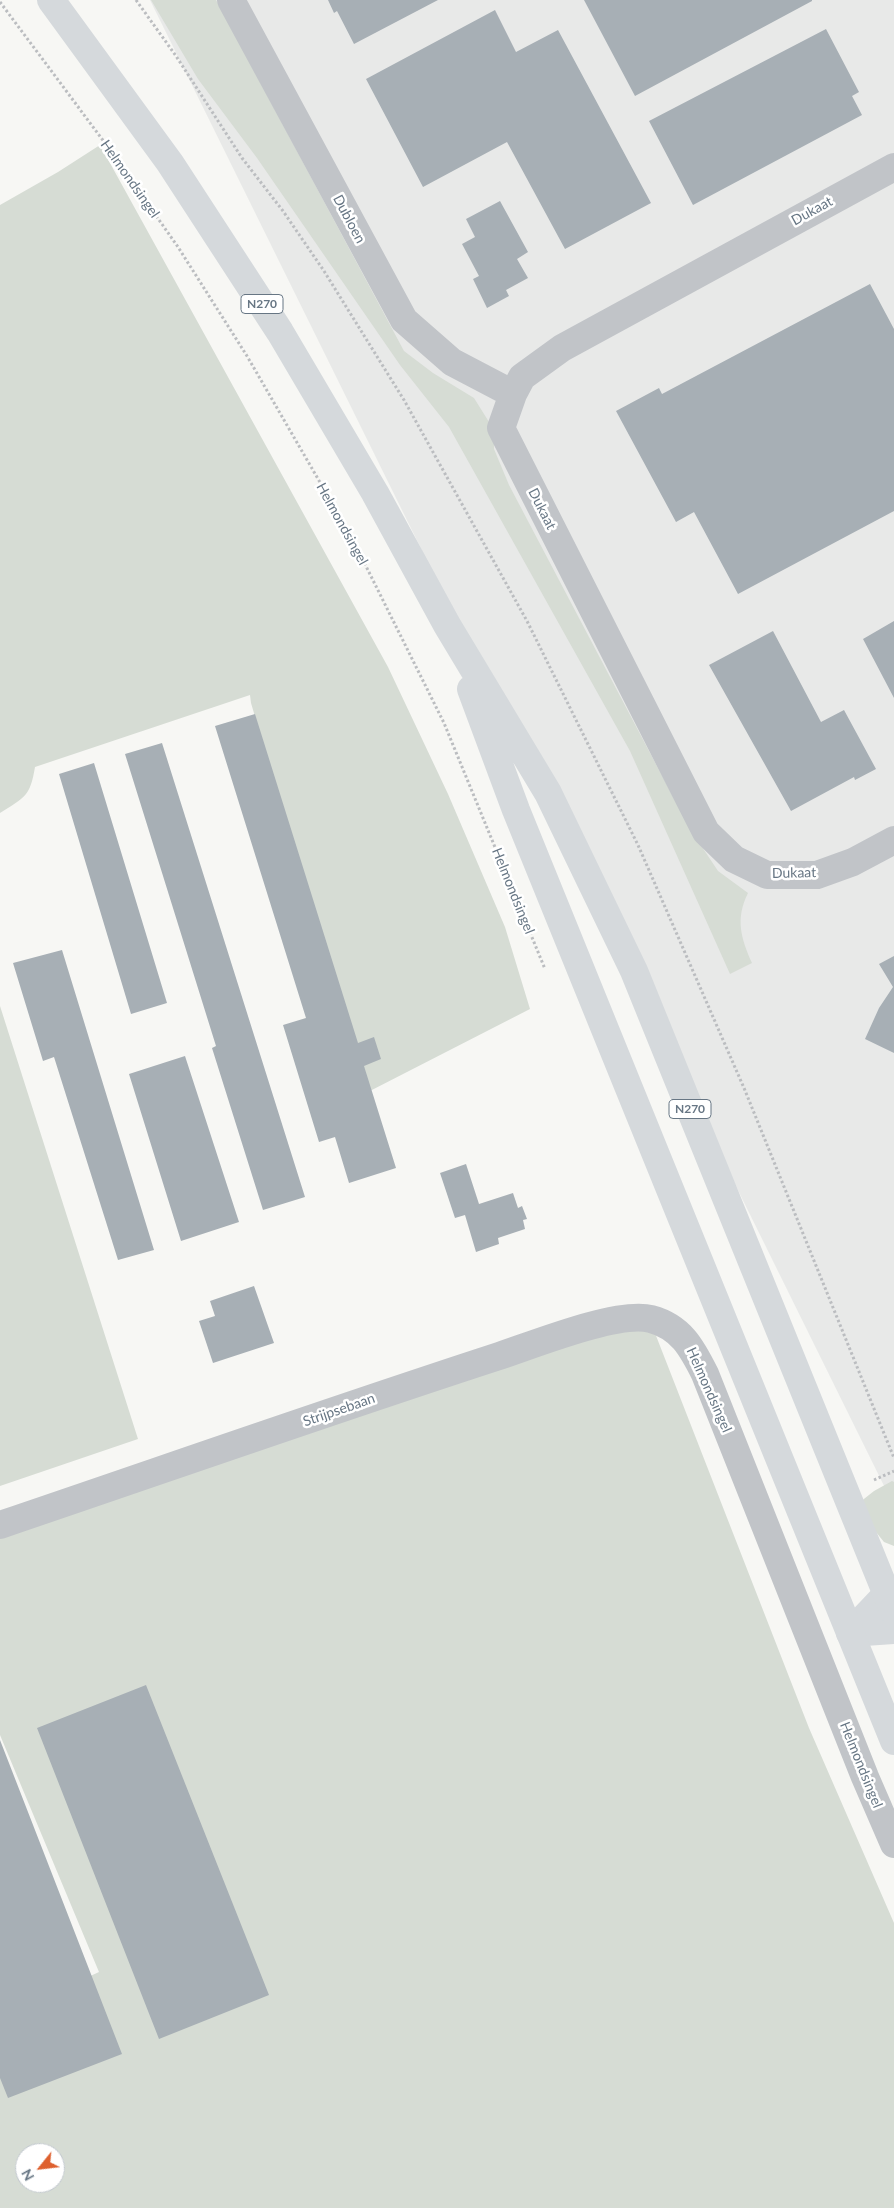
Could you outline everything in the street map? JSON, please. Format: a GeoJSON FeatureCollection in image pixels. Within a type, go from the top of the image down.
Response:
{"type":"FeatureCollection","features":[{"type":"Feature","properties":{"kind":"main road","name":"N270"},"geometry":{"type":"LineString","coordinates":[[51,0],[170,163],[280,332],[375,493],[446,625],[548,793],[634,972],[892,1599]]}},
{"type":"Feature","properties":{"kind":"main road","name":"N270"},"geometry":{"type":"LineString","coordinates":[[446,625],[516,810],[894,1741]]}},
{"type":"Feature","properties":{"kind":"main road"},"geometry":{"type":"LineString","coordinates":[[850,1633],[892,1599]]}},
{"type":"Feature","properties":{"kind":"main road"},"geometry":{"type":"LineString","coordinates":[[850,1633],[894,1630]]}},
{"type":"Feature","properties":{"kind":"street","name":"Dubloen"},"geometry":{"type":"LineString","coordinates":[[231,0],[404,320],[452,362],[513,394]]}},
{"type":"Feature","properties":{"kind":"street","name":"Dukaat"},"geometry":{"type":"LineString","coordinates":[[894,167],[562,348],[522,378],[513,394],[501,428],[706,832],[734,859],[767,875],[817,875],[853,862],[894,840]]}},
{"type":"Feature","properties":{"kind":"street","name":"Strijpsebaan"},"geometry":{"type":"LineString","coordinates":[[0,1525],[450,1372],[613,1319],[650,1319],[678,1332]]}},
{"type":"Feature","properties":{"kind":"street","name":"Helmondsingel"},"geometry":{"type":"LineString","coordinates":[[678,1332],[693,1350],[705,1374],[865,1777],[894,1844]]}},
{"type":"Feature","properties":{"kind":"path"},"geometry":{"type":"LineString","coordinates":[[136,0],[176,56],[242,158],[283,211],[324,271],[404,400],[528,621],[642,854],[744,1088],[894,1458]]}},
{"type":"Feature","properties":{"kind":"path","name":"Helmondsingel"},"geometry":{"type":"LineString","coordinates":[[0,2],[105,143],[178,247],[247,356],[351,536],[444,723],[546,973]]}},
{"type":"Feature","properties":{"kind":"shaded area"},"geometry":{"type":"Polygon","coordinates":[[[150,0],[894,0],[894,1506],[150,0]]]}},
{"type":"Feature","properties":{"kind":"shaded area"},"geometry":{"type":"Polygon","coordinates":[[[151,0],[216,0],[404,351],[433,373],[474,398],[494,430],[494,449],[509,485],[690,829],[718,871],[748,893],[742,911],[741,928],[742,937],[752,963],[730,974],[630,751],[449,427],[400,365],[257,158],[198,79],[151,0]]]}},
{"type":"Feature","properties":{"kind":"shaded area"},"geometry":{"type":"Polygon","coordinates":[[[100,145],[388,667],[448,794],[505,927],[530,1009],[366,1093],[250,695],[35,767],[31,785],[25,795],[0,813],[0,205],[58,172],[100,145]]]}},
{"type":"Feature","properties":{"kind":"shaded area"},"geometry":{"type":"Polygon","coordinates":[[[0,1006],[138,1439],[0,1486],[0,1006]]]}},
{"type":"Feature","properties":{"kind":"shaded area"},"geometry":{"type":"Polygon","coordinates":[[[646,1310],[809,1728],[894,1923],[894,2208],[0,2208],[0,2018],[99,1972],[0,1735],[0,1524],[646,1310]]]}},
{"type":"Feature","properties":{"kind":"shaded area"},"geometry":{"type":"Polygon","coordinates":[[[892,1481],[894,1482],[894,1546],[884,1542],[855,1506],[874,1491],[892,1481]]]}},
{"type":"Feature","properties":{"kind":"building"},"geometry":{"type":"Polygon","coordinates":[[[328,0],[438,0],[354,44],[337,11],[334,13],[328,0]]]}},
{"type":"Feature","properties":{"kind":"building"},"geometry":{"type":"Polygon","coordinates":[[[584,0],[812,0],[812,1],[635,96],[584,0]]]}},
{"type":"Feature","properties":{"kind":"building"},"geometry":{"type":"Polygon","coordinates":[[[495,10],[516,52],[558,30],[651,203],[565,249],[507,142],[423,187],[366,79],[495,10]]]}},
{"type":"Feature","properties":{"kind":"building"},"geometry":{"type":"Polygon","coordinates":[[[826,29],[859,92],[852,96],[862,115],[693,205],[649,121],[826,29]]]}},
{"type":"Feature","properties":{"kind":"building"},"geometry":{"type":"Polygon","coordinates":[[[500,201],[528,252],[517,259],[528,278],[506,290],[509,296],[487,308],[473,279],[479,276],[462,244],[475,237],[466,219],[500,201]]]}},
{"type":"Feature","properties":{"kind":"building"},"geometry":{"type":"Polygon","coordinates":[[[870,284],[894,329],[894,511],[738,594],[694,512],[676,522],[616,411],[659,388],[662,394],[870,284]]]}},
{"type":"Feature","properties":{"kind":"building"},"geometry":{"type":"Polygon","coordinates":[[[894,621],[894,698],[863,639],[894,621]]]}},
{"type":"Feature","properties":{"kind":"building"},"geometry":{"type":"Polygon","coordinates":[[[773,631],[821,722],[844,710],[876,769],[855,780],[854,777],[791,811],[709,665],[773,631]]]}},
{"type":"Feature","properties":{"kind":"building"},"geometry":{"type":"Polygon","coordinates":[[[255,714],[358,1043],[374,1037],[381,1059],[364,1066],[396,1168],[349,1183],[335,1137],[319,1142],[283,1025],[306,1018],[215,726],[255,714]]]}},
{"type":"Feature","properties":{"kind":"building"},"geometry":{"type":"Polygon","coordinates":[[[162,743],[305,1197],[263,1210],[212,1048],[216,1046],[125,754],[162,743]]]}},
{"type":"Feature","properties":{"kind":"building"},"geometry":{"type":"Polygon","coordinates":[[[94,763],[167,1003],[131,1014],[59,774],[94,763]]]}},
{"type":"Feature","properties":{"kind":"building"},"geometry":{"type":"Polygon","coordinates":[[[62,950],[154,1250],[118,1260],[54,1057],[43,1061],[13,963],[62,950]]]}},
{"type":"Feature","properties":{"kind":"building"},"geometry":{"type":"Polygon","coordinates":[[[894,956],[894,1053],[865,1039],[879,1008],[893,987],[879,964],[894,956]]]}},
{"type":"Feature","properties":{"kind":"building"},"geometry":{"type":"Polygon","coordinates":[[[185,1056],[239,1222],[181,1241],[129,1074],[185,1056]]]}},
{"type":"Feature","properties":{"kind":"building"},"geometry":{"type":"Polygon","coordinates":[[[466,1164],[479,1204],[513,1193],[518,1208],[522,1206],[527,1219],[523,1220],[525,1229],[498,1238],[499,1244],[476,1252],[465,1215],[455,1218],[440,1173],[466,1164]]]}},
{"type":"Feature","properties":{"kind":"building"},"geometry":{"type":"Polygon","coordinates":[[[254,1286],[274,1343],[213,1363],[199,1321],[215,1316],[210,1301],[254,1286]]]}},
{"type":"Feature","properties":{"kind":"building"},"geometry":{"type":"Polygon","coordinates":[[[146,1685],[269,1995],[159,2039],[37,1728],[146,1685]]]}},
{"type":"Feature","properties":{"kind":"building"},"geometry":{"type":"Polygon","coordinates":[[[0,1740],[122,2054],[8,2098],[0,2078],[0,1740]]]}}]}
